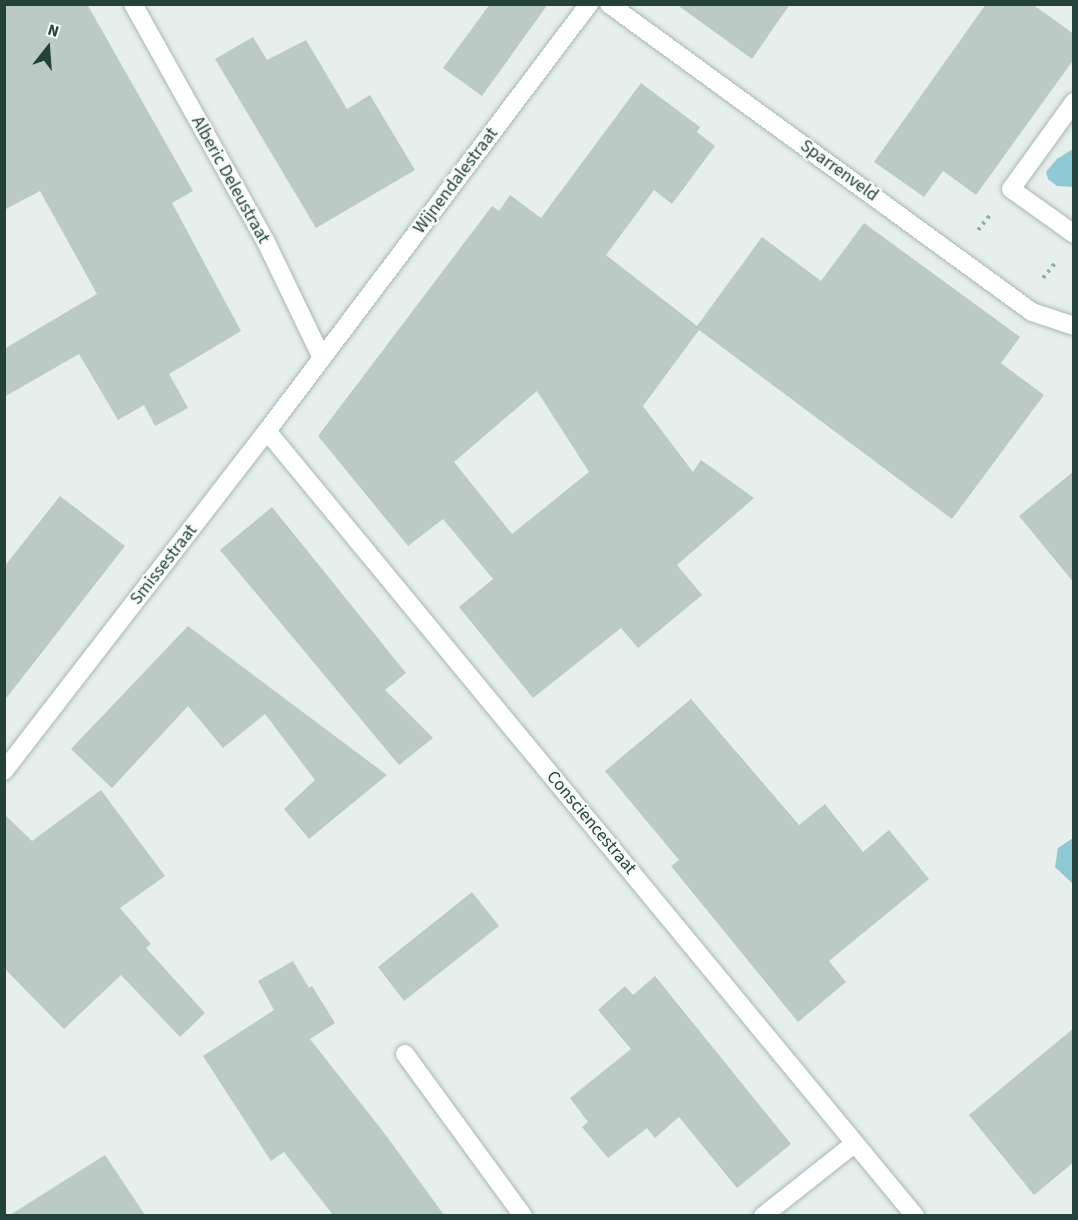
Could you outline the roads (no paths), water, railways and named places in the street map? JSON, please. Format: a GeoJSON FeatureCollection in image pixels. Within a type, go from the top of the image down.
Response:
{"type":"FeatureCollection","features":[{"type":"Feature","properties":{"kind":"street","name":"Alberic Deleustraat"},"geometry":{"type":"LineString","coordinates":[[133,4],[265,240],[322,358]]}},
{"type":"Feature","properties":{"kind":"street","name":"Wijnendalestraat"},"geometry":{"type":"LineString","coordinates":[[322,358],[589,4]]}},
{"type":"Feature","properties":{"kind":"street","name":"Sparrenveld"},"geometry":{"type":"LineString","coordinates":[[609,4],[1032,312],[1074,326]]}},
{"type":"Feature","properties":{"kind":"street"},"geometry":{"type":"LineString","coordinates":[[1074,102],[1011,189],[1074,234]]}},
{"type":"Feature","properties":{"kind":"street","name":"Smissestraat"},"geometry":{"type":"LineString","coordinates":[[4,771],[322,358]]}},
{"type":"Feature","properties":{"kind":"street","name":"Consciencestraat"},"geometry":{"type":"LineString","coordinates":[[267,431],[915,1215]]}},
{"type":"Feature","properties":{"kind":"street"},"geometry":{"type":"LineString","coordinates":[[405,1054],[523,1215]]}},
{"type":"Feature","properties":{"kind":"street"},"geometry":{"type":"LineString","coordinates":[[763,1215],[855,1143]]}},
{"type":"Feature","properties":{"kind":"water"},"geometry":{"type":"Polygon","coordinates":[[[1073,149],[1073,187],[1057,186],[1048,179],[1046,172],[1057,159],[1073,149]]]}},
{"type":"Feature","properties":{"kind":"water"},"geometry":{"type":"Polygon","coordinates":[[[1073,838],[1073,884],[1055,867],[1058,848],[1073,838]]]}}]}
